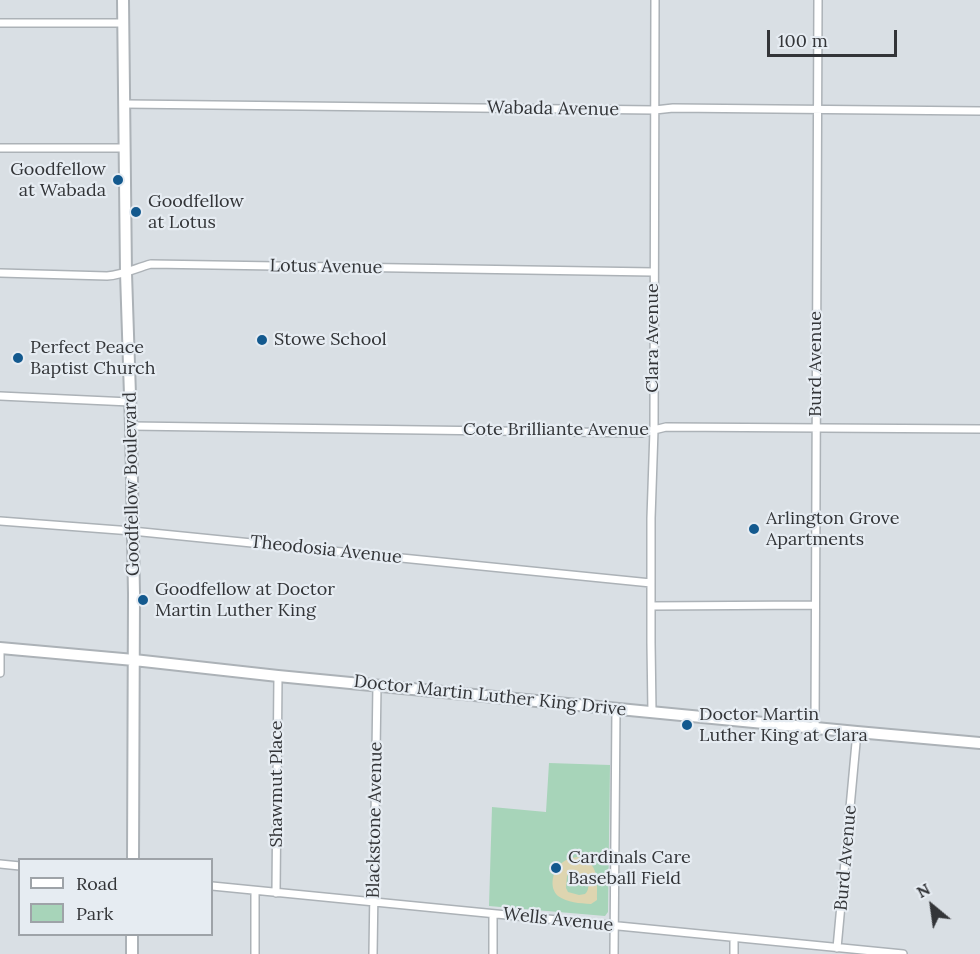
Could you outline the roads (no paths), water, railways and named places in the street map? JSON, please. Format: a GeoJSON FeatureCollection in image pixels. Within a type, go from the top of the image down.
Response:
{"type":"FeatureCollection","features":[{"type":"Feature","properties":{"kind":"main road","name":"Goodfellow Boulevard"},"geometry":{"type":"LineString","coordinates":[[123,0],[126,273],[135,660],[133,858]]}},
{"type":"Feature","properties":{"kind":"main road","name":"Doctor Martin Luther King Drive"},"geometry":{"type":"LineString","coordinates":[[0,648],[980,743]]}},
{"type":"Feature","properties":{"kind":"main road"},"geometry":{"type":"LineString","coordinates":[[132,936],[132,954]]}},
{"type":"Feature","properties":{"kind":"street","name":"Clara Avenue"},"geometry":{"type":"LineString","coordinates":[[652,712],[651,518],[654,430],[655,0]]}},
{"type":"Feature","properties":{"kind":"street","name":"Burd Avenue"},"geometry":{"type":"LineString","coordinates":[[815,728],[818,0]]}},
{"type":"Feature","properties":{"kind":"street"},"geometry":{"type":"LineString","coordinates":[[0,23],[123,23]]}},
{"type":"Feature","properties":{"kind":"street","name":"Wabada Avenue"},"geometry":{"type":"LineString","coordinates":[[125,104],[980,111]]}},
{"type":"Feature","properties":{"kind":"street"},"geometry":{"type":"LineString","coordinates":[[0,148],[125,148]]}},
{"type":"Feature","properties":{"kind":"street","name":"Lotus Avenue"},"geometry":{"type":"LineString","coordinates":[[0,273],[107,276],[126,273],[151,264],[653,272]]}},
{"type":"Feature","properties":{"kind":"street"},"geometry":{"type":"LineString","coordinates":[[0,396],[130,402]]}},
{"type":"Feature","properties":{"kind":"street","name":"Cote Brilliante Avenue"},"geometry":{"type":"LineString","coordinates":[[131,426],[642,433],[666,427],[980,429]]}},
{"type":"Feature","properties":{"kind":"street","name":"Theodosia Avenue"},"geometry":{"type":"LineString","coordinates":[[0,520],[651,583]]}},
{"type":"Feature","properties":{"kind":"street"},"geometry":{"type":"LineString","coordinates":[[651,606],[815,605]]}},
{"type":"Feature","properties":{"kind":"street"},"geometry":{"type":"LineString","coordinates":[[0,648],[0,673]]}},
{"type":"Feature","properties":{"kind":"street","name":"Shawmut Place"},"geometry":{"type":"LineString","coordinates":[[276,893],[278,676]]}},
{"type":"Feature","properties":{"kind":"street","name":"Blackstone Avenue"},"geometry":{"type":"LineString","coordinates":[[373,954],[377,685]]}},
{"type":"Feature","properties":{"kind":"street"},"geometry":{"type":"LineString","coordinates":[[614,954],[616,709]]}},
{"type":"Feature","properties":{"kind":"street","name":"Burd Avenue"},"geometry":{"type":"LineString","coordinates":[[837,948],[857,732]]}},
{"type":"Feature","properties":{"kind":"street"},"geometry":{"type":"LineString","coordinates":[[0,864],[18,866]]}},
{"type":"Feature","properties":{"kind":"street","name":"Wells Avenue"},"geometry":{"type":"LineString","coordinates":[[213,886],[614,925],[837,948],[854,952],[903,954]]}},
{"type":"Feature","properties":{"kind":"street"},"geometry":{"type":"LineString","coordinates":[[255,891],[255,954]]}},
{"type":"Feature","properties":{"kind":"street"},"geometry":{"type":"LineString","coordinates":[[493,914],[493,954]]}},
{"type":"Feature","properties":{"kind":"street"},"geometry":{"type":"LineString","coordinates":[[734,938],[734,954]]}},
{"type":"Feature","properties":{"kind":"place","name":"Goodfellow at Wabada"},"geometry":{"type":"Point","coordinates":[118,180]}},
{"type":"Feature","properties":{"kind":"place","name":"Goodfellow at Lotus"},"geometry":{"type":"Point","coordinates":[136,212]}},
{"type":"Feature","properties":{"kind":"place","name":"Stowe School"},"geometry":{"type":"Point","coordinates":[262,340]}},
{"type":"Feature","properties":{"kind":"place","name":"Perfect Peace Baptist Church"},"geometry":{"type":"Point","coordinates":[18,358]}},
{"type":"Feature","properties":{"kind":"place","name":"Arlington Grove Apartments"},"geometry":{"type":"Point","coordinates":[754,529]}},
{"type":"Feature","properties":{"kind":"place","name":"Goodfellow at Doctor Martin Luther King"},"geometry":{"type":"Point","coordinates":[143,600]}},
{"type":"Feature","properties":{"kind":"place","name":"Doctor Martin Luther King at Clara"},"geometry":{"type":"Point","coordinates":[687,725]}},
{"type":"Feature","properties":{"kind":"place","name":"Cardinals Care Baseball Field"},"geometry":{"type":"Point","coordinates":[556,868]}}]}
